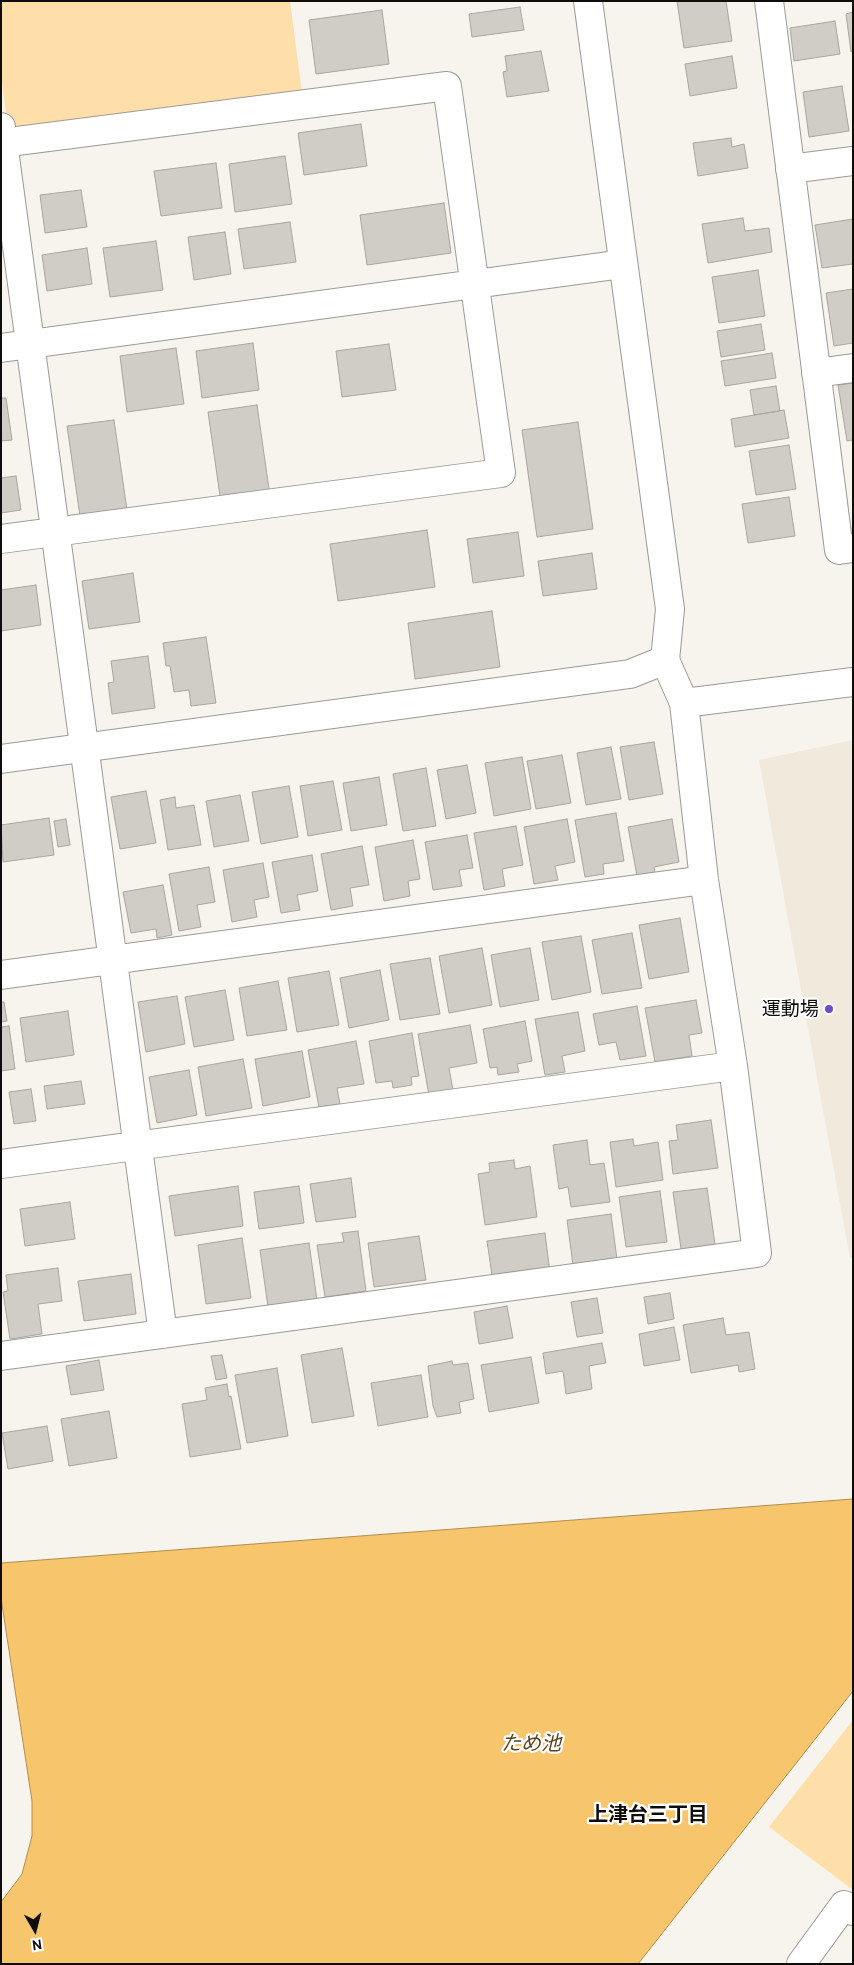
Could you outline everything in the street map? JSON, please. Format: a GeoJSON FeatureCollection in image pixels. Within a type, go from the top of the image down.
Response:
{"type":"FeatureCollection","features":[{"type":"Feature","properties":{"kind":"street"},"geometry":{"type":"LineString","coordinates":[[1,1356],[757,1253],[733,1066],[704,880],[684,703],[665,660],[670,610],[588,1]]}},
{"type":"Feature","properties":{"kind":"street"},"geometry":{"type":"LineString","coordinates":[[769,1],[839,550],[853,548]]}},
{"type":"Feature","properties":{"kind":"street"},"geometry":{"type":"LineString","coordinates":[[1,539],[56,532],[501,473],[447,86],[2,138],[56,532],[163,1334]]}},
{"type":"Feature","properties":{"kind":"street"},"geometry":{"type":"LineString","coordinates":[[790,169],[853,161]]}},
{"type":"Feature","properties":{"kind":"street"},"geometry":{"type":"LineString","coordinates":[[1,348],[623,264]]}},
{"type":"Feature","properties":{"kind":"street"},"geometry":{"type":"LineString","coordinates":[[816,373],[853,368]]}},
{"type":"Feature","properties":{"kind":"street"},"geometry":{"type":"LineString","coordinates":[[1,759],[630,674],[665,660]]}},
{"type":"Feature","properties":{"kind":"street"},"geometry":{"type":"LineString","coordinates":[[684,703],[853,682]]}},
{"type":"Feature","properties":{"kind":"street"},"geometry":{"type":"LineString","coordinates":[[1,975],[704,880]]}},
{"type":"Feature","properties":{"kind":"street"},"geometry":{"type":"LineString","coordinates":[[1,1164],[733,1066]]}},
{"type":"Feature","properties":{"kind":"street"},"geometry":{"type":"LineString","coordinates":[[801,1964],[844,1904],[853,1912]]}},
{"type":"Feature","properties":{"kind":"shaded area"},"geometry":{"type":"Polygon","coordinates":[[[1,1],[290,1],[302,93],[8,128],[1,75],[1,1]]]}},
{"type":"Feature","properties":{"kind":"shaded area","name":"運動場"},"geometry":{"type":"Polygon","coordinates":[[[853,740],[853,1258],[850,1258],[759,760],[853,740]]]}},
{"type":"Feature","properties":{"kind":"shaded area"},"geometry":{"type":"Polygon","coordinates":[[[853,1720],[853,1890],[769,1827],[853,1720]]]}},
{"type":"Feature","properties":{"kind":"water","name":"ため池"},"geometry":{"type":"Polygon","coordinates":[[[853,1499],[853,1691],[638,1964],[1,1964],[1,1902],[22,1874],[32,1836],[32,1801],[1,1598],[1,1563],[853,1499]]]}},
{"type":"Feature","properties":{"kind":"building"},"geometry":{"type":"Polygon","coordinates":[[[677,1],[726,1],[732,41],[684,48],[677,1]]]}},
{"type":"Feature","properties":{"kind":"building"},"geometry":{"type":"Polygon","coordinates":[[[520,7],[524,30],[472,37],[469,14],[520,7]]]}},
{"type":"Feature","properties":{"kind":"building"},"geometry":{"type":"Polygon","coordinates":[[[382,10],[389,64],[316,74],[309,20],[382,10]]]}},
{"type":"Feature","properties":{"kind":"building"},"geometry":{"type":"Polygon","coordinates":[[[853,12],[853,51],[851,52],[846,14],[853,12]]]}},
{"type":"Feature","properties":{"kind":"building"},"geometry":{"type":"Polygon","coordinates":[[[835,21],[840,54],[794,61],[790,28],[835,21]]]}},
{"type":"Feature","properties":{"kind":"building"},"geometry":{"type":"Polygon","coordinates":[[[541,51],[549,91],[507,97],[503,72],[507,71],[505,56],[541,51]]]}},
{"type":"Feature","properties":{"kind":"building"},"geometry":{"type":"Polygon","coordinates":[[[732,56],[737,88],[690,96],[685,64],[732,56]]]}},
{"type":"Feature","properties":{"kind":"building"},"geometry":{"type":"Polygon","coordinates":[[[842,86],[849,131],[809,137],[803,92],[842,86]]]}},
{"type":"Feature","properties":{"kind":"building"},"geometry":{"type":"Polygon","coordinates":[[[361,124],[367,166],[304,175],[298,133],[361,124]]]}},
{"type":"Feature","properties":{"kind":"building"},"geometry":{"type":"Polygon","coordinates":[[[731,138],[732,147],[744,144],[748,168],[698,176],[693,143],[731,138]]]}},
{"type":"Feature","properties":{"kind":"building"},"geometry":{"type":"Polygon","coordinates":[[[285,156],[292,204],[235,212],[229,164],[285,156]]]}},
{"type":"Feature","properties":{"kind":"building"},"geometry":{"type":"Polygon","coordinates":[[[216,163],[222,208],[161,216],[154,171],[216,163]]]}},
{"type":"Feature","properties":{"kind":"building"},"geometry":{"type":"Polygon","coordinates":[[[81,190],[87,227],[45,233],[40,195],[81,190]]]}},
{"type":"Feature","properties":{"kind":"building"},"geometry":{"type":"Polygon","coordinates":[[[444,203],[451,253],[367,265],[360,215],[444,203]]]}},
{"type":"Feature","properties":{"kind":"building"},"geometry":{"type":"Polygon","coordinates":[[[743,218],[745,231],[769,228],[772,252],[708,263],[702,224],[743,218]]]}},
{"type":"Feature","properties":{"kind":"building"},"geometry":{"type":"Polygon","coordinates":[[[853,219],[853,264],[822,268],[815,225],[853,219]]]}},
{"type":"Feature","properties":{"kind":"building"},"geometry":{"type":"Polygon","coordinates":[[[290,222],[296,262],[244,269],[238,229],[290,222]]]}},
{"type":"Feature","properties":{"kind":"building"},"geometry":{"type":"Polygon","coordinates":[[[225,232],[231,274],[194,280],[188,237],[225,232]]]}},
{"type":"Feature","properties":{"kind":"building"},"geometry":{"type":"Polygon","coordinates":[[[156,241],[163,290],[110,297],[103,248],[156,241]]]}},
{"type":"Feature","properties":{"kind":"building"},"geometry":{"type":"Polygon","coordinates":[[[87,248],[92,284],[47,291],[42,255],[87,248]]]}},
{"type":"Feature","properties":{"kind":"building"},"geometry":{"type":"Polygon","coordinates":[[[758,270],[765,316],[719,323],[712,277],[758,270]]]}},
{"type":"Feature","properties":{"kind":"building"},"geometry":{"type":"Polygon","coordinates":[[[853,289],[853,343],[834,346],[826,293],[853,289]]]}},
{"type":"Feature","properties":{"kind":"building"},"geometry":{"type":"Polygon","coordinates":[[[761,324],[765,350],[721,357],[717,331],[761,324]]]}},
{"type":"Feature","properties":{"kind":"building"},"geometry":{"type":"Polygon","coordinates":[[[253,343],[259,390],[202,398],[196,351],[253,343]]]}},
{"type":"Feature","properties":{"kind":"building"},"geometry":{"type":"Polygon","coordinates":[[[389,344],[396,390],[342,397],[336,351],[389,344]]]}},
{"type":"Feature","properties":{"kind":"building"},"geometry":{"type":"Polygon","coordinates":[[[176,348],[184,404],[127,412],[120,356],[176,348]]]}},
{"type":"Feature","properties":{"kind":"building"},"geometry":{"type":"Polygon","coordinates":[[[772,353],[776,378],[725,386],[721,361],[772,353]]]}},
{"type":"Feature","properties":{"kind":"building"},"geometry":{"type":"Polygon","coordinates":[[[853,383],[853,440],[847,441],[838,385],[853,383]]]}},
{"type":"Feature","properties":{"kind":"building"},"geometry":{"type":"Polygon","coordinates":[[[776,386],[780,411],[754,415],[750,390],[776,386]]]}},
{"type":"Feature","properties":{"kind":"building"},"geometry":{"type":"Polygon","coordinates":[[[1,398],[6,398],[12,440],[1,441],[1,398]]]}},
{"type":"Feature","properties":{"kind":"building"},"geometry":{"type":"Polygon","coordinates":[[[257,405],[270,496],[221,503],[208,412],[257,405]]]}},
{"type":"Feature","properties":{"kind":"building"},"geometry":{"type":"Polygon","coordinates":[[[784,410],[789,438],[735,447],[731,419],[784,410]]]}},
{"type":"Feature","properties":{"kind":"building"},"geometry":{"type":"Polygon","coordinates":[[[114,420],[127,510],[80,516],[67,426],[114,420]]]}},
{"type":"Feature","properties":{"kind":"building"},"geometry":{"type":"Polygon","coordinates":[[[578,422],[593,529],[537,537],[522,430],[578,422]]]}},
{"type":"Feature","properties":{"kind":"building"},"geometry":{"type":"Polygon","coordinates":[[[789,445],[796,489],[756,495],[749,451],[789,445]]]}},
{"type":"Feature","properties":{"kind":"building"},"geometry":{"type":"Polygon","coordinates":[[[16,476],[21,510],[1,513],[1,478],[16,476]]]}},
{"type":"Feature","properties":{"kind":"building"},"geometry":{"type":"Polygon","coordinates":[[[789,497],[795,536],[748,543],[742,504],[789,497]]]}},
{"type":"Feature","properties":{"kind":"building"},"geometry":{"type":"Polygon","coordinates":[[[427,530],[435,587],[338,601],[330,544],[427,530]]]}},
{"type":"Feature","properties":{"kind":"building"},"geometry":{"type":"Polygon","coordinates":[[[518,532],[524,576],[473,583],[467,539],[518,532]]]}},
{"type":"Feature","properties":{"kind":"building"},"geometry":{"type":"Polygon","coordinates":[[[592,553],[597,589],[543,596],[538,561],[592,553]]]}},
{"type":"Feature","properties":{"kind":"building"},"geometry":{"type":"Polygon","coordinates":[[[133,573],[140,622],[89,629],[82,581],[133,573]]]}},
{"type":"Feature","properties":{"kind":"building"},"geometry":{"type":"Polygon","coordinates":[[[36,585],[41,625],[1,631],[1,590],[36,585]]]}},
{"type":"Feature","properties":{"kind":"building"},"geometry":{"type":"Polygon","coordinates":[[[492,611],[500,667],[415,679],[408,623],[492,611]]]}},
{"type":"Feature","properties":{"kind":"building"},"geometry":{"type":"Polygon","coordinates":[[[206,637],[216,703],[191,706],[189,690],[174,692],[170,666],[166,666],[163,643],[206,637]]]}},
{"type":"Feature","properties":{"kind":"building"},"geometry":{"type":"Polygon","coordinates":[[[148,656],[155,708],[112,714],[108,683],[114,682],[111,661],[148,656]]]}},
{"type":"Feature","properties":{"kind":"building"},"geometry":{"type":"Polygon","coordinates":[[[654,742],[663,794],[629,800],[620,747],[654,742]]]}},
{"type":"Feature","properties":{"kind":"building"},"geometry":{"type":"Polygon","coordinates":[[[611,747],[621,799],[586,805],[577,753],[611,747]]]}},
{"type":"Feature","properties":{"kind":"building"},"geometry":{"type":"Polygon","coordinates":[[[562,755],[571,803],[536,809],[527,761],[562,755]]]}},
{"type":"Feature","properties":{"kind":"building"},"geometry":{"type":"Polygon","coordinates":[[[522,757],[531,809],[494,816],[485,763],[522,757]]]}},
{"type":"Feature","properties":{"kind":"building"},"geometry":{"type":"Polygon","coordinates":[[[467,765],[476,813],[446,819],[437,770],[467,765]]]}},
{"type":"Feature","properties":{"kind":"building"},"geometry":{"type":"Polygon","coordinates":[[[426,768],[436,826],[403,831],[393,774],[426,768]]]}},
{"type":"Feature","properties":{"kind":"building"},"geometry":{"type":"Polygon","coordinates":[[[379,777],[387,825],[351,831],[343,783],[379,777]]]}},
{"type":"Feature","properties":{"kind":"building"},"geometry":{"type":"Polygon","coordinates":[[[333,781],[342,830],[308,836],[300,786],[333,781]]]}},
{"type":"Feature","properties":{"kind":"building"},"geometry":{"type":"Polygon","coordinates":[[[289,786],[298,837],[261,844],[252,792],[289,786]]]}},
{"type":"Feature","properties":{"kind":"building"},"geometry":{"type":"Polygon","coordinates":[[[146,791],[156,843],[120,849],[111,797],[146,791]]]}},
{"type":"Feature","properties":{"kind":"building"},"geometry":{"type":"Polygon","coordinates":[[[240,795],[249,841],[214,847],[206,801],[240,795]]]}},
{"type":"Feature","properties":{"kind":"building"},"geometry":{"type":"Polygon","coordinates":[[[175,797],[176,808],[194,805],[201,845],[168,850],[160,800],[175,797]]]}},
{"type":"Feature","properties":{"kind":"building"},"geometry":{"type":"Polygon","coordinates":[[[616,813],[624,861],[603,864],[604,874],[585,877],[575,820],[616,813]]]}},
{"type":"Feature","properties":{"kind":"building"},"geometry":{"type":"Polygon","coordinates":[[[49,818],[54,855],[3,862],[1,825],[49,818]]]}},
{"type":"Feature","properties":{"kind":"building"},"geometry":{"type":"Polygon","coordinates":[[[66,819],[70,845],[58,847],[54,821],[66,819]]]}},
{"type":"Feature","properties":{"kind":"building"},"geometry":{"type":"Polygon","coordinates":[[[567,819],[575,862],[555,866],[558,880],[534,884],[524,827],[567,819]]]}},
{"type":"Feature","properties":{"kind":"building"},"geometry":{"type":"Polygon","coordinates":[[[672,819],[679,862],[654,867],[655,873],[637,876],[628,827],[672,819]]]}},
{"type":"Feature","properties":{"kind":"building"},"geometry":{"type":"Polygon","coordinates":[[[516,826],[523,865],[502,869],[505,886],[484,890],[474,833],[516,826]]]}},
{"type":"Feature","properties":{"kind":"building"},"geometry":{"type":"Polygon","coordinates":[[[467,835],[473,868],[459,870],[462,886],[433,890],[425,842],[467,835]]]}},
{"type":"Feature","properties":{"kind":"building"},"geometry":{"type":"Polygon","coordinates":[[[413,840],[420,879],[408,881],[410,896],[384,901],[375,847],[413,840]]]}},
{"type":"Feature","properties":{"kind":"building"},"geometry":{"type":"Polygon","coordinates":[[[362,846],[369,885],[350,888],[353,906],[331,910],[321,854],[362,846]]]}},
{"type":"Feature","properties":{"kind":"building"},"geometry":{"type":"Polygon","coordinates":[[[312,855],[318,891],[297,895],[300,910],[281,913],[272,862],[312,855]]]}},
{"type":"Feature","properties":{"kind":"building"},"geometry":{"type":"Polygon","coordinates":[[[263,863],[269,897],[254,900],[257,917],[232,922],[223,870],[263,863]]]}},
{"type":"Feature","properties":{"kind":"building"},"geometry":{"type":"Polygon","coordinates":[[[209,867],[215,902],[197,905],[201,927],[179,931],[169,874],[209,867]]]}},
{"type":"Feature","properties":{"kind":"building"},"geometry":{"type":"Polygon","coordinates":[[[163,885],[172,935],[157,938],[156,929],[131,933],[123,892],[163,885]]]}},
{"type":"Feature","properties":{"kind":"building"},"geometry":{"type":"Polygon","coordinates":[[[680,918],[689,972],[649,979],[639,925],[680,918]]]}},
{"type":"Feature","properties":{"kind":"building"},"geometry":{"type":"Polygon","coordinates":[[[632,933],[642,988],[602,994],[592,940],[632,933]]]}},
{"type":"Feature","properties":{"kind":"building"},"geometry":{"type":"Polygon","coordinates":[[[581,936],[591,992],[552,1000],[542,942],[581,936]]]}},
{"type":"Feature","properties":{"kind":"building"},"geometry":{"type":"Polygon","coordinates":[[[482,948],[492,1005],[449,1013],[439,956],[482,948]]]}},
{"type":"Feature","properties":{"kind":"building"},"geometry":{"type":"Polygon","coordinates":[[[530,948],[539,1000],[500,1007],[491,955],[530,948]]]}},
{"type":"Feature","properties":{"kind":"building"},"geometry":{"type":"Polygon","coordinates":[[[430,958],[440,1014],[400,1020],[390,964],[430,958]]]}},
{"type":"Feature","properties":{"kind":"building"},"geometry":{"type":"Polygon","coordinates":[[[380,970],[389,1020],[349,1028],[340,978],[380,970]]]}},
{"type":"Feature","properties":{"kind":"building"},"geometry":{"type":"Polygon","coordinates":[[[329,971],[339,1025],[297,1032],[288,978],[329,971]]]}},
{"type":"Feature","properties":{"kind":"building"},"geometry":{"type":"Polygon","coordinates":[[[278,981],[287,1030],[247,1036],[239,988],[278,981]]]}},
{"type":"Feature","properties":{"kind":"building"},"geometry":{"type":"Polygon","coordinates":[[[225,990],[234,1040],[194,1047],[185,997],[225,990]]]}},
{"type":"Feature","properties":{"kind":"building"},"geometry":{"type":"Polygon","coordinates":[[[177,996],[185,1044],[146,1052],[138,1002],[177,996]]]}},
{"type":"Feature","properties":{"kind":"building"},"geometry":{"type":"Polygon","coordinates":[[[696,1000],[702,1033],[689,1035],[692,1056],[655,1062],[645,1008],[696,1000]]]}},
{"type":"Feature","properties":{"kind":"building"},"geometry":{"type":"Polygon","coordinates":[[[1,1002],[4,1002],[7,1021],[1,1022],[1,1002]]]}},
{"type":"Feature","properties":{"kind":"building"},"geometry":{"type":"Polygon","coordinates":[[[637,1006],[646,1056],[620,1060],[616,1042],[599,1045],[593,1014],[637,1006]]]}},
{"type":"Feature","properties":{"kind":"building"},"geometry":{"type":"Polygon","coordinates":[[[68,1011],[74,1055],[26,1062],[20,1018],[68,1011]]]}},
{"type":"Feature","properties":{"kind":"building"},"geometry":{"type":"Polygon","coordinates":[[[578,1012],[585,1051],[562,1056],[565,1072],[545,1075],[535,1019],[578,1012]]]}},
{"type":"Feature","properties":{"kind":"building"},"geometry":{"type":"Polygon","coordinates":[[[525,1021],[532,1061],[517,1064],[519,1072],[498,1075],[497,1067],[490,1068],[483,1029],[525,1021]]]}},
{"type":"Feature","properties":{"kind":"building"},"geometry":{"type":"Polygon","coordinates":[[[470,1025],[477,1063],[449,1068],[453,1090],[429,1095],[418,1034],[470,1025]]]}},
{"type":"Feature","properties":{"kind":"building"},"geometry":{"type":"Polygon","coordinates":[[[9,1026],[15,1069],[1,1071],[1,1027],[9,1026]]]}},
{"type":"Feature","properties":{"kind":"building"},"geometry":{"type":"Polygon","coordinates":[[[412,1033],[419,1076],[411,1077],[412,1085],[393,1088],[392,1081],[376,1083],[369,1041],[412,1033]]]}},
{"type":"Feature","properties":{"kind":"building"},"geometry":{"type":"Polygon","coordinates":[[[356,1041],[364,1084],[337,1088],[340,1104],[319,1107],[308,1050],[356,1041]]]}},
{"type":"Feature","properties":{"kind":"building"},"geometry":{"type":"Polygon","coordinates":[[[302,1051],[310,1097],[263,1106],[255,1059],[302,1051]]]}},
{"type":"Feature","properties":{"kind":"building"},"geometry":{"type":"Polygon","coordinates":[[[243,1059],[252,1108],[206,1116],[198,1067],[243,1059]]]}},
{"type":"Feature","properties":{"kind":"building"},"geometry":{"type":"Polygon","coordinates":[[[189,1070],[197,1115],[157,1123],[149,1077],[189,1070]]]}},
{"type":"Feature","properties":{"kind":"building"},"geometry":{"type":"Polygon","coordinates":[[[81,1081],[85,1104],[47,1109],[44,1086],[81,1081]]]}},
{"type":"Feature","properties":{"kind":"building"},"geometry":{"type":"Polygon","coordinates":[[[31,1089],[36,1121],[14,1124],[9,1092],[31,1089]]]}},
{"type":"Feature","properties":{"kind":"building"},"geometry":{"type":"Polygon","coordinates":[[[711,1120],[718,1168],[673,1174],[669,1141],[678,1140],[676,1125],[711,1120]]]}},
{"type":"Feature","properties":{"kind":"building"},"geometry":{"type":"Polygon","coordinates":[[[633,1139],[634,1146],[658,1142],[663,1180],[616,1187],[610,1142],[633,1139]]]}},
{"type":"Feature","properties":{"kind":"building"},"geometry":{"type":"Polygon","coordinates":[[[587,1140],[590,1165],[604,1163],[610,1202],[571,1207],[568,1187],[559,1189],[553,1145],[587,1140]]]}},
{"type":"Feature","properties":{"kind":"building"},"geometry":{"type":"Polygon","coordinates":[[[514,1160],[515,1169],[530,1166],[537,1217],[485,1225],[478,1174],[490,1172],[489,1163],[514,1160]]]}},
{"type":"Feature","properties":{"kind":"building"},"geometry":{"type":"Polygon","coordinates":[[[351,1178],[356,1217],[316,1222],[310,1184],[351,1178]]]}},
{"type":"Feature","properties":{"kind":"building"},"geometry":{"type":"Polygon","coordinates":[[[238,1186],[243,1226],[175,1236],[169,1196],[238,1186]]]}},
{"type":"Feature","properties":{"kind":"building"},"geometry":{"type":"Polygon","coordinates":[[[299,1186],[304,1223],[259,1229],[254,1192],[299,1186]]]}},
{"type":"Feature","properties":{"kind":"building"},"geometry":{"type":"Polygon","coordinates":[[[707,1188],[716,1251],[682,1256],[673,1192],[707,1188]]]}},
{"type":"Feature","properties":{"kind":"building"},"geometry":{"type":"Polygon","coordinates":[[[660,1191],[667,1242],[626,1247],[619,1197],[660,1191]]]}},
{"type":"Feature","properties":{"kind":"building"},"geometry":{"type":"Polygon","coordinates":[[[70,1202],[75,1239],[25,1246],[20,1209],[70,1202]]]}},
{"type":"Feature","properties":{"kind":"building"},"geometry":{"type":"Polygon","coordinates":[[[611,1214],[617,1259],[573,1265],[567,1220],[611,1214]]]}},
{"type":"Feature","properties":{"kind":"building"},"geometry":{"type":"Polygon","coordinates":[[[358,1231],[366,1291],[325,1297],[317,1245],[344,1242],[342,1233],[358,1231]]]}},
{"type":"Feature","properties":{"kind":"building"},"geometry":{"type":"Polygon","coordinates":[[[545,1233],[550,1273],[536,1275],[535,1269],[492,1275],[487,1241],[545,1233]]]}},
{"type":"Feature","properties":{"kind":"building"},"geometry":{"type":"Polygon","coordinates":[[[419,1236],[426,1280],[374,1287],[368,1243],[419,1236]]]}},
{"type":"Feature","properties":{"kind":"building"},"geometry":{"type":"Polygon","coordinates":[[[242,1238],[251,1298],[206,1304],[198,1245],[242,1238]]]}},
{"type":"Feature","properties":{"kind":"building"},"geometry":{"type":"Polygon","coordinates":[[[309,1243],[317,1300],[268,1307],[260,1250],[309,1243]]]}},
{"type":"Feature","properties":{"kind":"building"},"geometry":{"type":"Polygon","coordinates":[[[58,1268],[62,1301],[38,1304],[42,1334],[10,1339],[3,1292],[8,1291],[6,1275],[58,1268]]]}},
{"type":"Feature","properties":{"kind":"building"},"geometry":{"type":"Polygon","coordinates":[[[131,1274],[136,1314],[84,1321],[78,1281],[131,1274]]]}},
{"type":"Feature","properties":{"kind":"building"},"geometry":{"type":"Polygon","coordinates":[[[670,1293],[674,1319],[648,1324],[644,1297],[670,1293]]]}},
{"type":"Feature","properties":{"kind":"building"},"geometry":{"type":"Polygon","coordinates":[[[597,1298],[603,1333],[577,1337],[571,1302],[597,1298]]]}},
{"type":"Feature","properties":{"kind":"building"},"geometry":{"type":"Polygon","coordinates":[[[507,1306],[513,1338],[479,1344],[474,1312],[507,1306]]]}},
{"type":"Feature","properties":{"kind":"building"},"geometry":{"type":"Polygon","coordinates":[[[723,1318],[726,1335],[749,1332],[755,1369],[739,1372],[738,1365],[691,1373],[683,1325],[723,1318]]]}},
{"type":"Feature","properties":{"kind":"building"},"geometry":{"type":"Polygon","coordinates":[[[674,1327],[680,1360],[644,1366],[639,1334],[674,1327]]]}},
{"type":"Feature","properties":{"kind":"building"},"geometry":{"type":"Polygon","coordinates":[[[602,1343],[606,1363],[589,1366],[592,1389],[566,1394],[563,1371],[546,1374],[543,1353],[602,1343]]]}},
{"type":"Feature","properties":{"kind":"building"},"geometry":{"type":"Polygon","coordinates":[[[342,1348],[354,1416],[312,1423],[301,1355],[342,1348]]]}},
{"type":"Feature","properties":{"kind":"building"},"geometry":{"type":"Polygon","coordinates":[[[222,1355],[227,1378],[216,1380],[211,1356],[222,1355]]]}},
{"type":"Feature","properties":{"kind":"building"},"geometry":{"type":"Polygon","coordinates":[[[531,1357],[539,1403],[489,1412],[481,1365],[531,1357]]]}},
{"type":"Feature","properties":{"kind":"building"},"geometry":{"type":"Polygon","coordinates":[[[99,1360],[104,1390],[71,1395],[66,1366],[99,1360]]]}},
{"type":"Feature","properties":{"kind":"building"},"geometry":{"type":"Polygon","coordinates":[[[452,1361],[453,1365],[468,1363],[474,1399],[459,1402],[461,1413],[437,1417],[433,1406],[428,1366],[452,1361]]]}},
{"type":"Feature","properties":{"kind":"building"},"geometry":{"type":"Polygon","coordinates":[[[277,1368],[288,1436],[247,1443],[235,1375],[277,1368]]]}},
{"type":"Feature","properties":{"kind":"building"},"geometry":{"type":"Polygon","coordinates":[[[421,1375],[428,1417],[378,1426],[371,1383],[421,1375]]]}},
{"type":"Feature","properties":{"kind":"building"},"geometry":{"type":"Polygon","coordinates":[[[227,1384],[241,1449],[190,1457],[182,1404],[207,1400],[205,1388],[227,1384]]]}},
{"type":"Feature","properties":{"kind":"building"},"geometry":{"type":"Polygon","coordinates":[[[109,1411],[117,1458],[69,1466],[61,1419],[109,1411]]]}},
{"type":"Feature","properties":{"kind":"building"},"geometry":{"type":"Polygon","coordinates":[[[47,1426],[53,1461],[8,1469],[2,1433],[47,1426]]]}},
{"type":"Feature","properties":{"kind":"place","name":"運動場"},"geometry":{"type":"Point","coordinates":[829,1009]}},
{"type":"Feature","properties":{"kind":"district","name":"上津台三丁目"},"geometry":{"type":"Point","coordinates":[648,1815]}}]}
